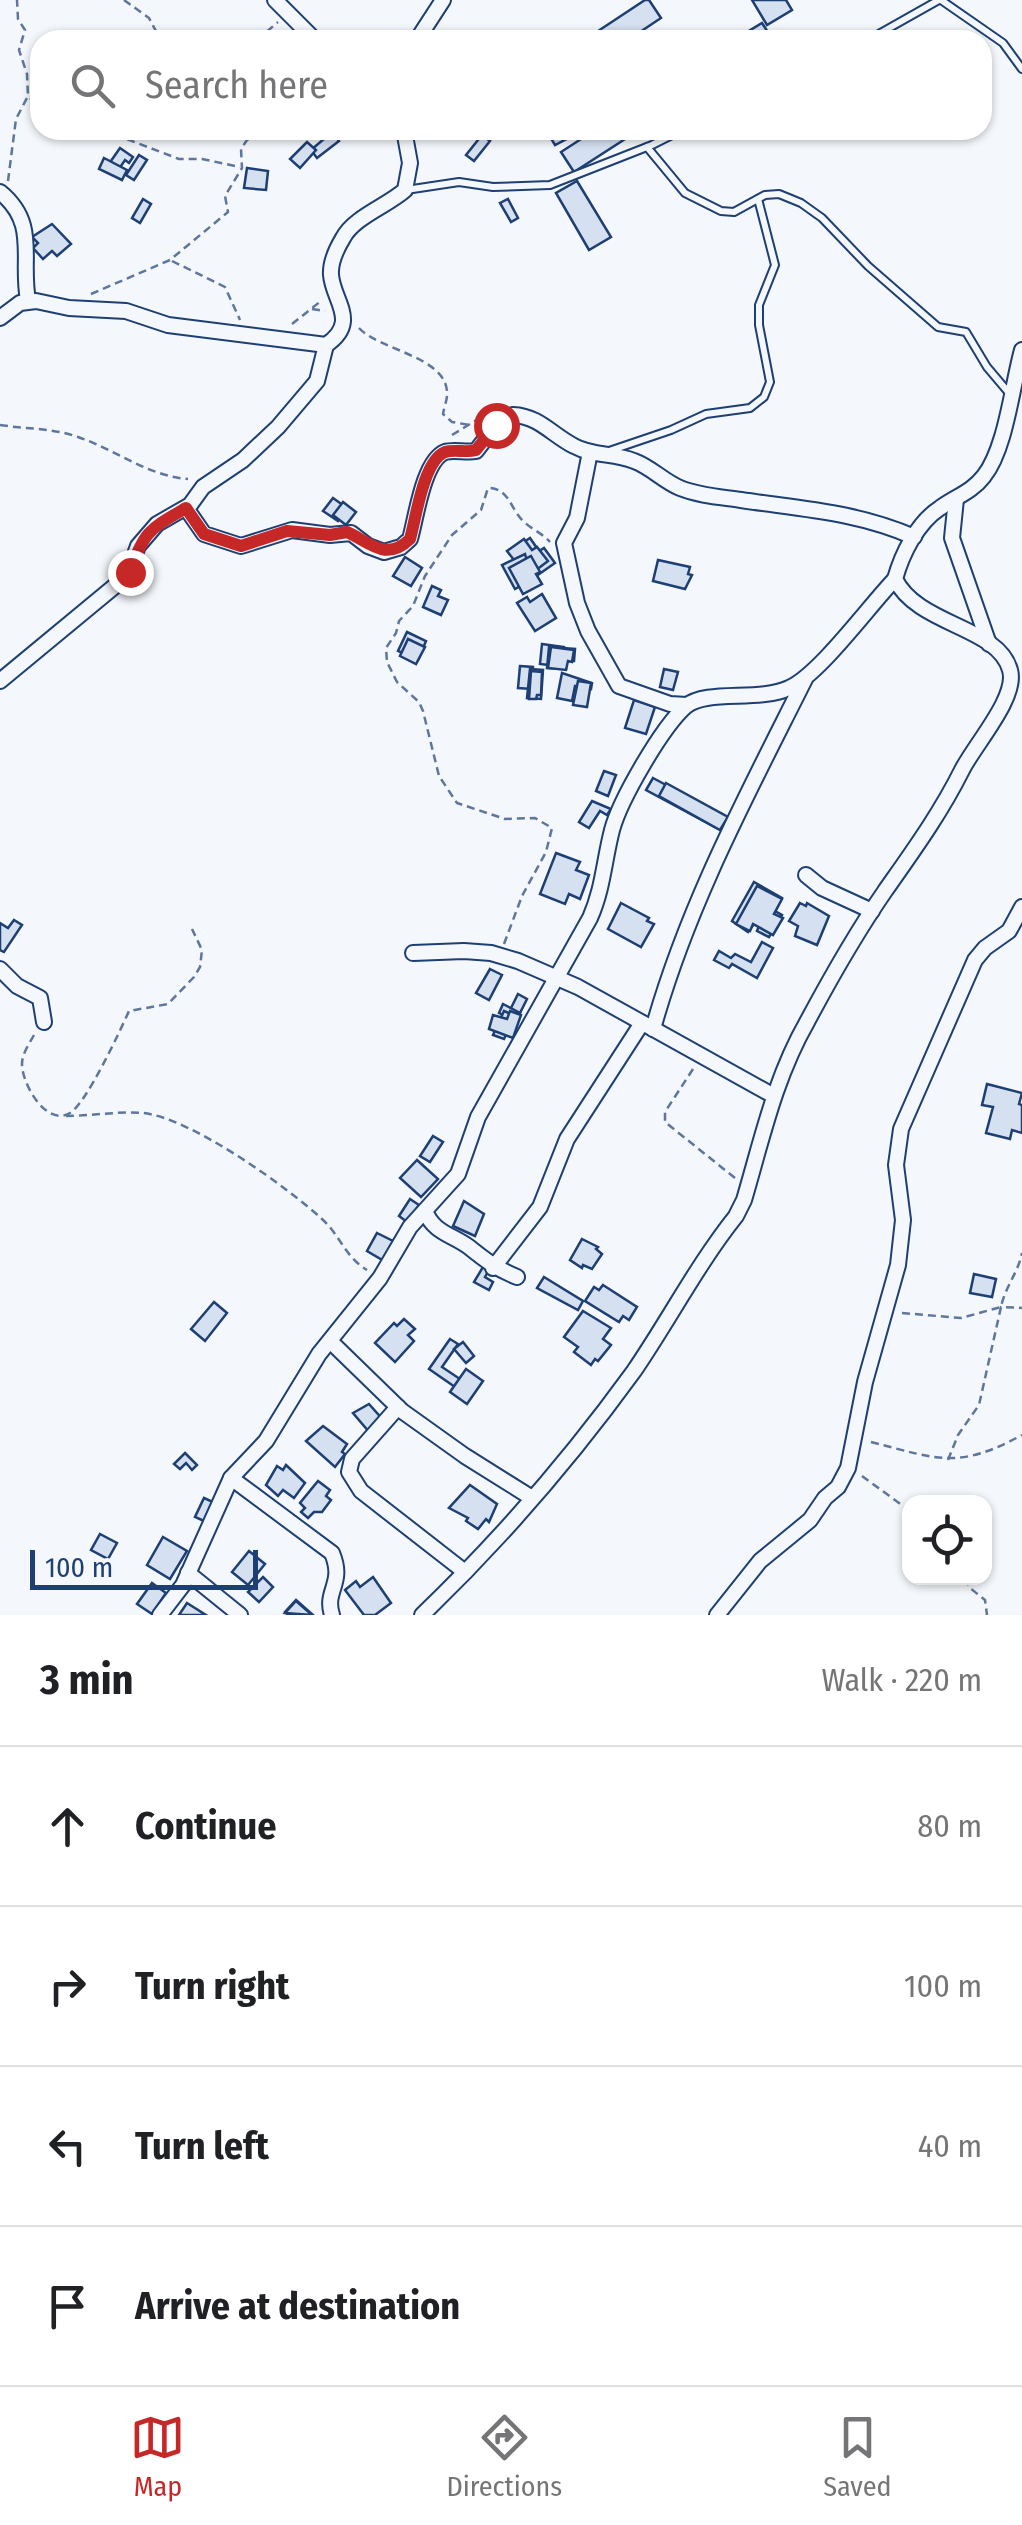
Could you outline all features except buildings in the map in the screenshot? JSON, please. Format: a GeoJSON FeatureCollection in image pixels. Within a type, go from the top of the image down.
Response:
{"type":"FeatureCollection","features":[{"type":"Feature","properties":{"kind":"street"},"geometry":{"type":"LineString","coordinates":[[424,30],[443,0]]}},
{"type":"Feature","properties":{"kind":"street"},"geometry":{"type":"LineString","coordinates":[[279,6],[306,30]]}},
{"type":"Feature","properties":{"kind":"street"},"geometry":{"type":"LineString","coordinates":[[0,681],[127,576],[144,538],[161,522],[186,508],[212,480],[243,460],[278,427],[316,381],[326,345],[334,339],[344,311],[332,283],[331,267],[346,232],[405,190],[410,164],[406,140]]}},
{"type":"Feature","properties":{"kind":"street"},"geometry":{"type":"LineString","coordinates":[[3,195],[25,226],[24,282],[28,300]]}},
{"type":"Feature","properties":{"kind":"street"},"geometry":{"type":"LineString","coordinates":[[0,318],[28,300],[126,312],[168,326],[326,345]]}},
{"type":"Feature","properties":{"kind":"street"},"geometry":{"type":"LineString","coordinates":[[494,1268],[540,1207],[566,1139],[647,1026],[703,884],[806,678],[895,579],[900,560],[926,519],[982,479],[990,466],[1005,426],[1022,350]]}},
{"type":"Feature","properties":{"kind":"street"},"geometry":{"type":"LineString","coordinates":[[186,508],[204,534],[241,546],[292,530],[330,535],[347,532],[375,549],[394,550],[410,539],[420,494],[436,458],[447,452],[478,449],[496,425],[513,414],[536,420],[572,446],[638,462],[678,487],[696,493],[791,509],[834,511],[878,521],[914,537]]}},
{"type":"Feature","properties":{"kind":"street"},"geometry":{"type":"LineString","coordinates":[[597,452],[577,518],[564,544],[577,603],[619,686],[670,704],[687,705],[702,698],[768,695],[806,678]]}},
{"type":"Feature","properties":{"kind":"street"},"geometry":{"type":"LineString","coordinates":[[956,499],[952,538],[990,644]]}},
{"type":"Feature","properties":{"kind":"street"},"geometry":{"type":"LineString","coordinates":[[422,1615],[532,1498],[632,1372],[736,1216],[774,1096],[805,1024],[872,912],[944,805],[976,744],[1017,684],[1002,654],[990,644],[916,607],[903,596],[895,579]]}},
{"type":"Feature","properties":{"kind":"street"},"geometry":{"type":"LineString","coordinates":[[160,1615],[188,1572],[231,1478],[266,1441],[354,1306],[380,1278],[410,1228],[458,1174],[478,1117],[599,899],[618,812],[641,769],[687,705]]}},
{"type":"Feature","properties":{"kind":"street"},"geometry":{"type":"LineString","coordinates":[[806,876],[872,912]]}},
{"type":"Feature","properties":{"kind":"street"},"geometry":{"type":"LineString","coordinates":[[717,1615],[760,1561],[810,1520],[848,1468],[864,1382],[893,1288],[903,1220],[896,1166],[900,1129],[975,960],[1009,932],[1022,908]]}},
{"type":"Feature","properties":{"kind":"street"},"geometry":{"type":"LineString","coordinates":[[413,954],[464,951],[500,955],[558,977],[774,1096]]}},
{"type":"Feature","properties":{"kind":"street"},"geometry":{"type":"LineString","coordinates":[[0,969],[17,986],[40,998],[44,1022]]}},
{"type":"Feature","properties":{"kind":"street"},"geometry":{"type":"LineString","coordinates":[[426,1211],[434,1227],[494,1268],[517,1277]]}},
{"type":"Feature","properties":{"kind":"street"},"geometry":{"type":"LineString","coordinates":[[330,1341],[398,1408],[532,1498]]}},
{"type":"Feature","properties":{"kind":"street"},"geometry":{"type":"LineString","coordinates":[[398,1408],[352,1460],[349,1472],[361,1491],[465,1572]]}},
{"type":"Feature","properties":{"kind":"street"},"geometry":{"type":"LineString","coordinates":[[231,1478],[332,1553],[338,1568],[328,1604],[332,1615]]}},
{"type":"Feature","properties":{"kind":"street"},"geometry":{"type":"LineString","coordinates":[[188,1572],[236,1613]]}},
{"type":"Feature","properties":{"kind":"lane"},"geometry":{"type":"LineString","coordinates":[[886,30],[940,0],[983,30]]}},
{"type":"Feature","properties":{"kind":"lane"},"geometry":{"type":"LineString","coordinates":[[992,36],[1022,68]]}},
{"type":"Feature","properties":{"kind":"lane"},"geometry":{"type":"LineString","coordinates":[[405,190],[459,182],[550,185],[663,140]]}},
{"type":"Feature","properties":{"kind":"lane"},"geometry":{"type":"LineString","coordinates":[[647,148],[696,200],[722,211],[734,212],[758,199],[779,194],[822,218],[858,256],[938,327],[966,332],[987,367],[1010,394]]}},
{"type":"Feature","properties":{"kind":"lane"},"geometry":{"type":"LineString","coordinates":[[597,452],[671,430],[706,414],[750,408],[764,397],[770,382],[759,305],[776,266],[758,199]]}},
{"type":"Feature","properties":{"kind":"path"},"geometry":{"type":"LineString","coordinates":[[3,195],[16,119],[28,96],[27,74],[19,50],[25,30],[18,19],[17,0]]}},
{"type":"Feature","properties":{"kind":"path"},"geometry":{"type":"LineString","coordinates":[[124,0],[149,18],[156,30]]}},
{"type":"Feature","properties":{"kind":"path"},"geometry":{"type":"LineString","coordinates":[[270,30],[279,6]]}},
{"type":"Feature","properties":{"kind":"path"},"geometry":{"type":"LineString","coordinates":[[129,140],[179,159],[202,159],[242,168]]}},
{"type":"Feature","properties":{"kind":"path"},"geometry":{"type":"LineString","coordinates":[[74,307],[101,288],[170,260],[228,212],[225,196],[242,168],[241,149],[250,140]]}},
{"type":"Feature","properties":{"kind":"path"},"geometry":{"type":"LineString","coordinates":[[170,260],[225,287],[232,308],[252,335]]}},
{"type":"Feature","properties":{"kind":"path"},"geometry":{"type":"LineString","coordinates":[[282,338],[295,321],[318,304],[332,283]]}},
{"type":"Feature","properties":{"kind":"path"},"geometry":{"type":"LineString","coordinates":[[342,318],[367,336],[396,347],[439,372],[448,394],[443,414],[452,422],[470,425]]}},
{"type":"Feature","properties":{"kind":"path"},"geometry":{"type":"LineString","coordinates":[[436,458],[444,440],[488,413]]}},
{"type":"Feature","properties":{"kind":"path"},"geometry":{"type":"LineString","coordinates":[[0,426],[59,430],[110,450],[155,474],[212,480]]}},
{"type":"Feature","properties":{"kind":"path"},"geometry":{"type":"LineString","coordinates":[[500,955],[522,896],[546,852],[552,828],[536,818],[505,819],[457,803],[439,776],[419,702],[397,682],[387,662],[386,648],[399,620],[418,598],[425,576],[456,530],[478,514],[488,488],[495,487],[504,493],[522,520],[553,544],[564,544]]}},
{"type":"Feature","properties":{"kind":"path"},"geometry":{"type":"LineString","coordinates":[[64,1116],[74,1111],[106,1060],[129,1011],[168,1004],[194,977],[202,950],[192,930]]}},
{"type":"Feature","properties":{"kind":"path"},"geometry":{"type":"LineString","coordinates":[[44,1022],[24,1053],[22,1066],[40,1105],[48,1113],[144,1113],[218,1143],[318,1215],[339,1237],[351,1260],[380,1278]]}},
{"type":"Feature","properties":{"kind":"path"},"geometry":{"type":"LineString","coordinates":[[700,1054],[664,1118],[669,1127],[748,1187]]}},
{"type":"Feature","properties":{"kind":"path"},"geometry":{"type":"LineString","coordinates":[[948,1460],[958,1436],[980,1405],[1004,1292],[1018,1269],[1022,1253]]}},
{"type":"Feature","properties":{"kind":"path"},"geometry":{"type":"LineString","coordinates":[[885,1312],[962,1318],[1001,1307],[1022,1308]]}},
{"type":"Feature","properties":{"kind":"path"},"geometry":{"type":"LineString","coordinates":[[856,1436],[948,1460],[988,1452],[1022,1434]]}},
{"type":"Feature","properties":{"kind":"path"},"geometry":{"type":"LineString","coordinates":[[848,1468],[902,1504]]}},
{"type":"Feature","properties":{"kind":"path"},"geometry":{"type":"LineString","coordinates":[[968,1585],[985,1600],[987,1615]]}},
{"type":"Feature","properties":{"kind":"route"},"geometry":{"type":"LineString","coordinates":[[130,572],[144,538],[161,522],[186,508],[204,534],[241,546],[292,530],[330,535],[347,532],[375,549],[394,550],[410,539],[420,494],[436,458],[447,452],[478,449],[496,425]]}}]}
